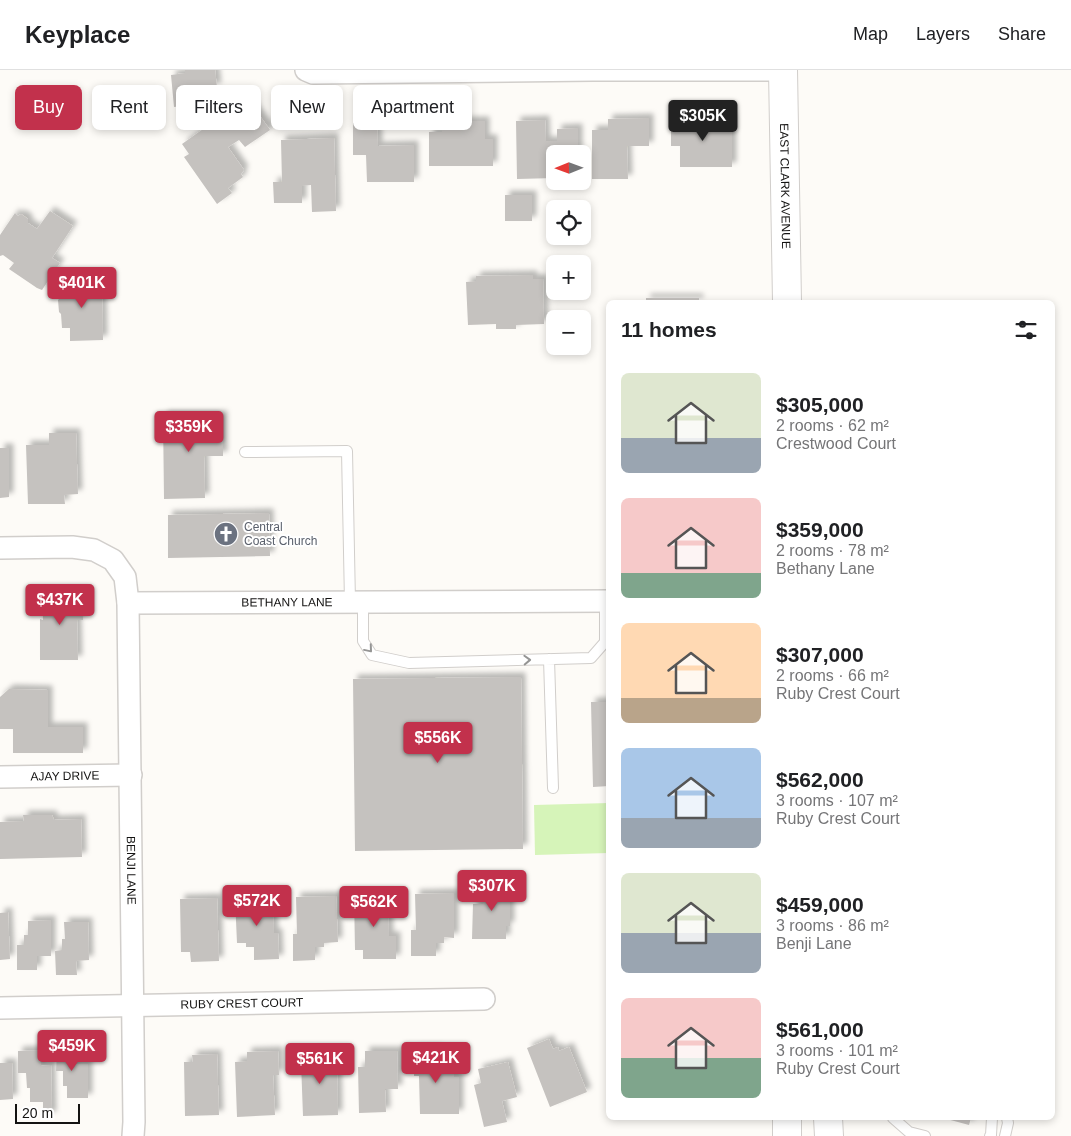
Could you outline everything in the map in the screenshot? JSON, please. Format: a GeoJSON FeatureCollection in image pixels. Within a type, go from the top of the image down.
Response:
{"type":"FeatureCollection","features":[{"type":"Feature","properties":{"kind":"main road","name":"EAST CLARK AVENUE"},"geometry":{"type":"LineString","coordinates":[[783,70],[786,300]]}},
{"type":"Feature","properties":{"kind":"main road"},"geometry":{"type":"LineString","coordinates":[[787,1120],[787,1136]]}},
{"type":"Feature","properties":{"kind":"main road"},"geometry":{"type":"LineString","coordinates":[[828,1120],[829,1136]]}},
{"type":"Feature","properties":{"kind":"street"},"geometry":{"type":"LineString","coordinates":[[306,70],[313,73],[783,70]]}},
{"type":"Feature","properties":{"kind":"street"},"geometry":{"type":"LineString","coordinates":[[0,548],[72,547],[94,550],[112,560],[125,577],[128,603]]}},
{"type":"Feature","properties":{"kind":"street","name":"BETHANY LANE"},"geometry":{"type":"LineString","coordinates":[[128,603],[606,601]]}},
{"type":"Feature","properties":{"kind":"street","name":"BENJI LANE"},"geometry":{"type":"LineString","coordinates":[[128,603],[133,1136]]}},
{"type":"Feature","properties":{"kind":"street","name":"AJAY DRIVE"},"geometry":{"type":"LineString","coordinates":[[0,777],[131,775]]}},
{"type":"Feature","properties":{"kind":"street","name":"RUBY CREST COURT"},"geometry":{"type":"LineString","coordinates":[[0,1008],[484,999]]}},
{"type":"Feature","properties":{"kind":"lane"},"geometry":{"type":"LineString","coordinates":[[245,452],[347,450],[356,602],[363,642],[372,655],[409,664],[591,658],[605,642],[606,622]]}},
{"type":"Feature","properties":{"kind":"lane"},"geometry":{"type":"LineString","coordinates":[[549,659],[553,788]]}},
{"type":"Feature","properties":{"kind":"lane"},"geometry":{"type":"LineString","coordinates":[[896,1120],[910,1132],[925,1136]]}},
{"type":"Feature","properties":{"kind":"lane"},"geometry":{"type":"LineString","coordinates":[[990,1136],[992,1120]]}},
{"type":"Feature","properties":{"kind":"lane"},"geometry":{"type":"LineString","coordinates":[[1005,1136],[1007,1120]]}},
{"type":"Feature","properties":{"kind":"green space"},"geometry":{"type":"Polygon","coordinates":[[[606,803],[606,853],[535,855],[534,805],[606,803]]]}},
{"type":"Feature","properties":{"kind":"building"},"geometry":{"type":"Polygon","coordinates":[[[185,70],[215,70],[217,85],[176,85],[176,107],[174,107],[171,75],[185,73],[185,70]]]}},
{"type":"Feature","properties":{"kind":"building"},"geometry":{"type":"Polygon","coordinates":[[[261,117],[270,130],[245,147],[239,140],[228,147],[244,170],[241,174],[243,177],[228,188],[232,193],[217,204],[184,157],[189,154],[182,144],[202,130],[261,130],[261,117]]]}},
{"type":"Feature","properties":{"kind":"building"},"geometry":{"type":"Polygon","coordinates":[[[649,118],[649,146],[627,146],[628,179],[592,179],[592,130],[608,130],[608,119],[649,118]]]}},
{"type":"Feature","properties":{"kind":"building"},"geometry":{"type":"Polygon","coordinates":[[[671,118],[732,118],[732,167],[680,167],[680,146],[671,146],[671,118]]]}},
{"type":"Feature","properties":{"kind":"building"},"geometry":{"type":"Polygon","coordinates":[[[545,120],[546,141],[557,141],[557,129],[578,128],[578,145],[546,145],[546,178],[517,179],[516,121],[545,120]]]}},
{"type":"Feature","properties":{"kind":"building"},"geometry":{"type":"Polygon","coordinates":[[[472,121],[485,121],[485,139],[493,139],[493,166],[429,166],[429,132],[442,132],[442,130],[472,130],[472,121]]]}},
{"type":"Feature","properties":{"kind":"building"},"geometry":{"type":"Polygon","coordinates":[[[353,130],[377,130],[378,146],[414,145],[414,182],[367,182],[366,155],[353,155],[353,130]]]}},
{"type":"Feature","properties":{"kind":"building"},"geometry":{"type":"Polygon","coordinates":[[[334,138],[336,211],[312,212],[311,185],[302,186],[302,203],[274,203],[273,182],[282,182],[281,140],[334,138]]]}},
{"type":"Feature","properties":{"kind":"building"},"geometry":{"type":"Polygon","coordinates":[[[505,195],[532,195],[532,221],[505,221],[505,195]]]}},
{"type":"Feature","properties":{"kind":"building"},"geometry":{"type":"Polygon","coordinates":[[[50,211],[73,226],[52,258],[60,263],[42,290],[9,269],[14,263],[3,255],[0,256],[0,235],[15,213],[18,216],[21,214],[28,219],[28,223],[37,229],[50,211]]]}},
{"type":"Feature","properties":{"kind":"building"},"geometry":{"type":"Polygon","coordinates":[[[533,275],[533,279],[543,279],[544,324],[516,325],[516,329],[496,329],[496,324],[468,325],[466,282],[476,281],[476,276],[533,275]]]}},
{"type":"Feature","properties":{"kind":"building"},"geometry":{"type":"Polygon","coordinates":[[[71,279],[102,279],[103,340],[70,341],[70,328],[62,328],[58,300],[60,298],[60,282],[71,282],[71,279]]]}},
{"type":"Feature","properties":{"kind":"building"},"geometry":{"type":"Polygon","coordinates":[[[646,298],[699,298],[699,300],[646,300],[646,298]]]}},
{"type":"Feature","properties":{"kind":"building"},"geometry":{"type":"Polygon","coordinates":[[[163,415],[223,415],[223,456],[204,456],[205,498],[164,499],[163,415]]]}},
{"type":"Feature","properties":{"kind":"building"},"geometry":{"type":"Polygon","coordinates":[[[49,433],[76,433],[78,494],[64,495],[65,504],[28,504],[26,445],[49,445],[49,433]]]}},
{"type":"Feature","properties":{"kind":"building"},"geometry":{"type":"Polygon","coordinates":[[[0,448],[9,448],[9,497],[0,498],[0,448]]]}},
{"type":"Feature","properties":{"kind":"building"},"geometry":{"type":"Polygon","coordinates":[[[269,513],[270,556],[168,558],[168,515],[269,513]]]}},
{"type":"Feature","properties":{"kind":"building"},"geometry":{"type":"Polygon","coordinates":[[[82,593],[83,620],[77,620],[78,660],[40,660],[40,619],[43,620],[42,597],[39,595],[82,593]]]}},
{"type":"Feature","properties":{"kind":"building"},"geometry":{"type":"Polygon","coordinates":[[[521,677],[523,849],[355,851],[353,679],[521,677]]]}},
{"type":"Feature","properties":{"kind":"building"},"geometry":{"type":"Polygon","coordinates":[[[9,689],[48,690],[48,727],[83,727],[83,753],[13,753],[13,729],[0,729],[0,697],[9,689]]]}},
{"type":"Feature","properties":{"kind":"building"},"geometry":{"type":"Polygon","coordinates":[[[591,702],[606,702],[606,786],[593,787],[591,702]]]}},
{"type":"Feature","properties":{"kind":"building"},"geometry":{"type":"Polygon","coordinates":[[[23,815],[52,815],[54,820],[81,819],[82,857],[0,859],[0,822],[24,821],[23,815]]]}},
{"type":"Feature","properties":{"kind":"building"},"geometry":{"type":"Polygon","coordinates":[[[483,882],[510,883],[510,926],[506,926],[506,939],[472,939],[473,904],[483,904],[483,882]]]}},
{"type":"Feature","properties":{"kind":"building"},"geometry":{"type":"Polygon","coordinates":[[[454,893],[454,938],[444,937],[444,943],[436,943],[436,956],[411,956],[411,930],[416,930],[415,894],[454,893]]]}},
{"type":"Feature","properties":{"kind":"building"},"geometry":{"type":"Polygon","coordinates":[[[354,895],[388,895],[389,936],[396,936],[396,959],[363,959],[363,950],[355,950],[354,895]]]}},
{"type":"Feature","properties":{"kind":"building"},"geometry":{"type":"Polygon","coordinates":[[[336,896],[338,942],[324,943],[324,947],[315,947],[315,960],[293,961],[293,934],[297,934],[296,897],[336,896]]]}},
{"type":"Feature","properties":{"kind":"building"},"geometry":{"type":"Polygon","coordinates":[[[273,897],[274,933],[278,933],[279,959],[254,960],[254,947],[246,947],[246,943],[237,943],[235,898],[273,897]]]}},
{"type":"Feature","properties":{"kind":"building"},"geometry":{"type":"Polygon","coordinates":[[[217,898],[219,961],[191,962],[190,952],[181,952],[180,899],[217,898]]]}},
{"type":"Feature","properties":{"kind":"building"},"geometry":{"type":"Polygon","coordinates":[[[8,912],[10,959],[0,960],[0,913],[8,912]]]}},
{"type":"Feature","properties":{"kind":"building"},"geometry":{"type":"Polygon","coordinates":[[[51,920],[51,956],[37,956],[37,970],[17,970],[17,945],[24,945],[24,935],[28,935],[28,921],[51,920]]]}},
{"type":"Feature","properties":{"kind":"building"},"geometry":{"type":"Polygon","coordinates":[[[64,922],[88,922],[89,960],[76,961],[77,975],[56,975],[55,951],[62,950],[62,939],[65,939],[64,922]]]}},
{"type":"Feature","properties":{"kind":"building"},"geometry":{"type":"Polygon","coordinates":[[[549,1039],[553,1049],[558,1047],[559,1051],[569,1047],[587,1092],[550,1107],[527,1048],[549,1039]]]}},
{"type":"Feature","properties":{"kind":"building"},"geometry":{"type":"Polygon","coordinates":[[[57,1045],[75,1045],[75,1064],[88,1064],[88,1098],[67,1098],[67,1086],[63,1086],[63,1071],[56,1071],[57,1045]]]}},
{"type":"Feature","properties":{"kind":"building"},"geometry":{"type":"Polygon","coordinates":[[[437,1049],[437,1063],[444,1062],[444,1066],[454,1066],[454,1077],[459,1077],[459,1114],[420,1114],[419,1076],[414,1076],[414,1050],[437,1049]]]}},
{"type":"Feature","properties":{"kind":"building"},"geometry":{"type":"Polygon","coordinates":[[[41,1050],[41,1066],[51,1065],[52,1116],[43,1116],[43,1102],[30,1102],[30,1088],[27,1088],[26,1073],[18,1073],[18,1051],[41,1050]]]}},
{"type":"Feature","properties":{"kind":"building"},"geometry":{"type":"Polygon","coordinates":[[[278,1051],[279,1075],[273,1075],[275,1115],[237,1117],[235,1062],[247,1061],[247,1052],[278,1051]]]}},
{"type":"Feature","properties":{"kind":"building"},"geometry":{"type":"Polygon","coordinates":[[[365,1051],[397,1051],[398,1089],[385,1089],[386,1112],[359,1113],[358,1067],[365,1067],[365,1051]]]}},
{"type":"Feature","properties":{"kind":"building"},"geometry":{"type":"Polygon","coordinates":[[[314,1052],[337,1052],[338,1115],[303,1116],[301,1062],[311,1062],[314,1052]]]}},
{"type":"Feature","properties":{"kind":"building"},"geometry":{"type":"Polygon","coordinates":[[[217,1054],[219,1115],[185,1116],[184,1062],[193,1062],[192,1055],[217,1054]]]}},
{"type":"Feature","properties":{"kind":"building"},"geometry":{"type":"Polygon","coordinates":[[[508,1062],[517,1097],[502,1101],[507,1122],[484,1127],[474,1085],[481,1083],[478,1069],[508,1062]]]}},
{"type":"Feature","properties":{"kind":"building"},"geometry":{"type":"Polygon","coordinates":[[[0,1063],[12,1063],[13,1099],[0,1100],[0,1063]]]}},
{"type":"Feature","properties":{"kind":"building"},"geometry":{"type":"Polygon","coordinates":[[[950,1120],[970,1120],[969,1125],[950,1120]]]}},
{"type":"Feature","properties":{"kind":"place","name":"Central Coast Church"},"geometry":{"type":"Point","coordinates":[226,534]}}]}
